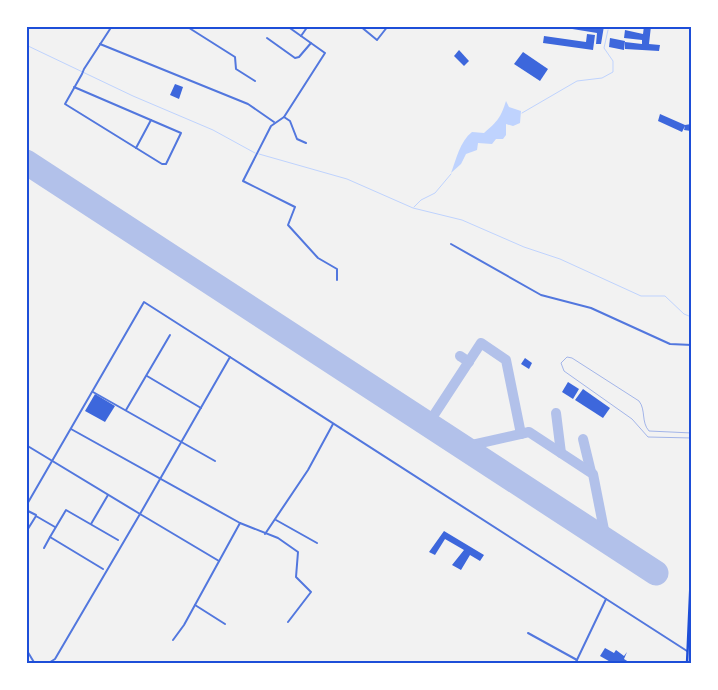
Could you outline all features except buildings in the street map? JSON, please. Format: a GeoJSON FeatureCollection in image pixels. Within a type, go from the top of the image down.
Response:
{"type":"FeatureCollection","features":[{"type":"Feature","properties":{"kind":"highway"},"geometry":{"type":"LineString","coordinates":[[687,664],[687,652],[690,641],[692,550]]}},
{"type":"Feature","properties":{"kind":"street"},"geometry":{"type":"LineString","coordinates":[[74,87],[181,133],[166,164],[162,164],[65,104],[74,87],[82,74],[84,69],[112,26]]}},
{"type":"Feature","properties":{"kind":"street"},"geometry":{"type":"LineString","coordinates":[[186,26],[236,57],[236,69],[255,82]]}},
{"type":"Feature","properties":{"kind":"street"},"geometry":{"type":"LineString","coordinates":[[287,26],[325,53],[284,116],[274,122],[243,181],[295,207],[288,225],[318,258],[337,269],[337,280]]}},
{"type":"Feature","properties":{"kind":"street"},"geometry":{"type":"LineString","coordinates":[[301,36],[308,26]]}},
{"type":"Feature","properties":{"kind":"street"},"geometry":{"type":"LineString","coordinates":[[360,26],[377,40],[388,26]]}},
{"type":"Feature","properties":{"kind":"street"},"geometry":{"type":"LineString","coordinates":[[267,38],[295,58],[299,57],[310,43]]}},
{"type":"Feature","properties":{"kind":"street"},"geometry":{"type":"LineString","coordinates":[[100,44],[248,104],[274,122]]}},
{"type":"Feature","properties":{"kind":"street"},"geometry":{"type":"LineString","coordinates":[[284,116],[290,121],[297,139],[306,143]]}},
{"type":"Feature","properties":{"kind":"street"},"geometry":{"type":"LineString","coordinates":[[136,148],[152,120]]}},
{"type":"Feature","properties":{"kind":"street"},"geometry":{"type":"LineString","coordinates":[[451,244],[541,295],[591,308],[670,344],[692,345]]}},
{"type":"Feature","properties":{"kind":"street"},"geometry":{"type":"LineString","coordinates":[[26,506],[144,302],[687,652]]}},
{"type":"Feature","properties":{"kind":"street"},"geometry":{"type":"LineString","coordinates":[[126,410],[170,335]]}},
{"type":"Feature","properties":{"kind":"street"},"geometry":{"type":"LineString","coordinates":[[47,664],[55,658],[230,357]]}},
{"type":"Feature","properties":{"kind":"street"},"geometry":{"type":"LineString","coordinates":[[147,376],[201,408]]}},
{"type":"Feature","properties":{"kind":"street"},"geometry":{"type":"LineString","coordinates":[[92,392],[215,461]]}},
{"type":"Feature","properties":{"kind":"street"},"geometry":{"type":"LineString","coordinates":[[266,534],[308,470],[333,424]]}},
{"type":"Feature","properties":{"kind":"street"},"geometry":{"type":"LineString","coordinates":[[71,428],[240,523],[278,538],[298,552],[296,577],[311,592],[288,622]]}},
{"type":"Feature","properties":{"kind":"street"},"geometry":{"type":"LineString","coordinates":[[26,445],[219,561]]}},
{"type":"Feature","properties":{"kind":"street"},"geometry":{"type":"LineString","coordinates":[[91,524],[108,495]]}},
{"type":"Feature","properties":{"kind":"street"},"geometry":{"type":"LineString","coordinates":[[44,548],[66,510],[118,540]]}},
{"type":"Feature","properties":{"kind":"street"},"geometry":{"type":"LineString","coordinates":[[28,511],[56,527]]}},
{"type":"Feature","properties":{"kind":"street"},"geometry":{"type":"LineString","coordinates":[[26,532],[35,518],[38,517]]}},
{"type":"Feature","properties":{"kind":"street"},"geometry":{"type":"LineString","coordinates":[[275,519],[317,543]]}},
{"type":"Feature","properties":{"kind":"street"},"geometry":{"type":"LineString","coordinates":[[173,640],[195,605],[240,523]]}},
{"type":"Feature","properties":{"kind":"street"},"geometry":{"type":"LineString","coordinates":[[50,537],[103,569]]}},
{"type":"Feature","properties":{"kind":"street"},"geometry":{"type":"LineString","coordinates":[[576,664],[606,599]]}},
{"type":"Feature","properties":{"kind":"street"},"geometry":{"type":"LineString","coordinates":[[195,605],[225,624]]}},
{"type":"Feature","properties":{"kind":"street"},"geometry":{"type":"LineString","coordinates":[[528,633],[577,660]]}},
{"type":"Feature","properties":{"kind":"street"},"geometry":{"type":"LineString","coordinates":[[26,649],[35,664]]}},
{"type":"Feature","properties":{"kind":"lane"},"geometry":{"type":"LineString","coordinates":[[692,433],[649,431],[645,426],[642,407],[639,401],[572,358],[567,357],[560,363],[564,372],[632,419],[648,437],[692,438]]}},
{"type":"Feature","properties":{"kind":"water"},"geometry":{"type":"Polygon","coordinates":[[[506,101],[509,107],[521,111],[520,123],[513,126],[506,124],[506,135],[503,139],[496,139],[492,144],[478,143],[477,150],[466,154],[461,164],[451,173],[464,140],[472,132],[484,133],[493,125],[501,115],[506,101]]]}},
{"type":"Feature","properties":{"kind":"waterway"},"geometry":{"type":"LineString","coordinates":[[522,113],[577,81],[602,78],[613,72],[613,61],[604,48],[608,30]]}},
{"type":"Feature","properties":{"kind":"waterway"},"geometry":{"type":"LineString","coordinates":[[26,45],[133,96],[213,130],[255,153]]}},
{"type":"Feature","properties":{"kind":"waterway"},"geometry":{"type":"LineString","coordinates":[[259,154],[347,179],[413,208],[462,220],[524,247],[560,259],[641,296],[665,296],[684,314],[689,316]]}},
{"type":"Feature","properties":{"kind":"waterway"},"geometry":{"type":"LineString","coordinates":[[414,207],[421,200],[435,193],[451,174]]}},
{"type":"Feature","properties":{"kind":"taxiway"},"geometry":{"type":"LineString","coordinates":[[428,424],[481,343],[506,360],[521,434]]}},
{"type":"Feature","properties":{"kind":"taxiway"},"geometry":{"type":"LineString","coordinates":[[460,356],[469,362]]}},
{"type":"Feature","properties":{"kind":"taxiway"},"geometry":{"type":"LineString","coordinates":[[556,413],[561,453]]}},
{"type":"Feature","properties":{"kind":"taxiway"},"geometry":{"type":"LineString","coordinates":[[463,447],[529,432],[593,474],[606,540]]}},
{"type":"Feature","properties":{"kind":"taxiway"},"geometry":{"type":"LineString","coordinates":[[583,439],[591,472]]}},
{"type":"Feature","properties":{"kind":"runway"},"geometry":{"type":"LineString","coordinates":[[26,162],[656,573]]}}]}
